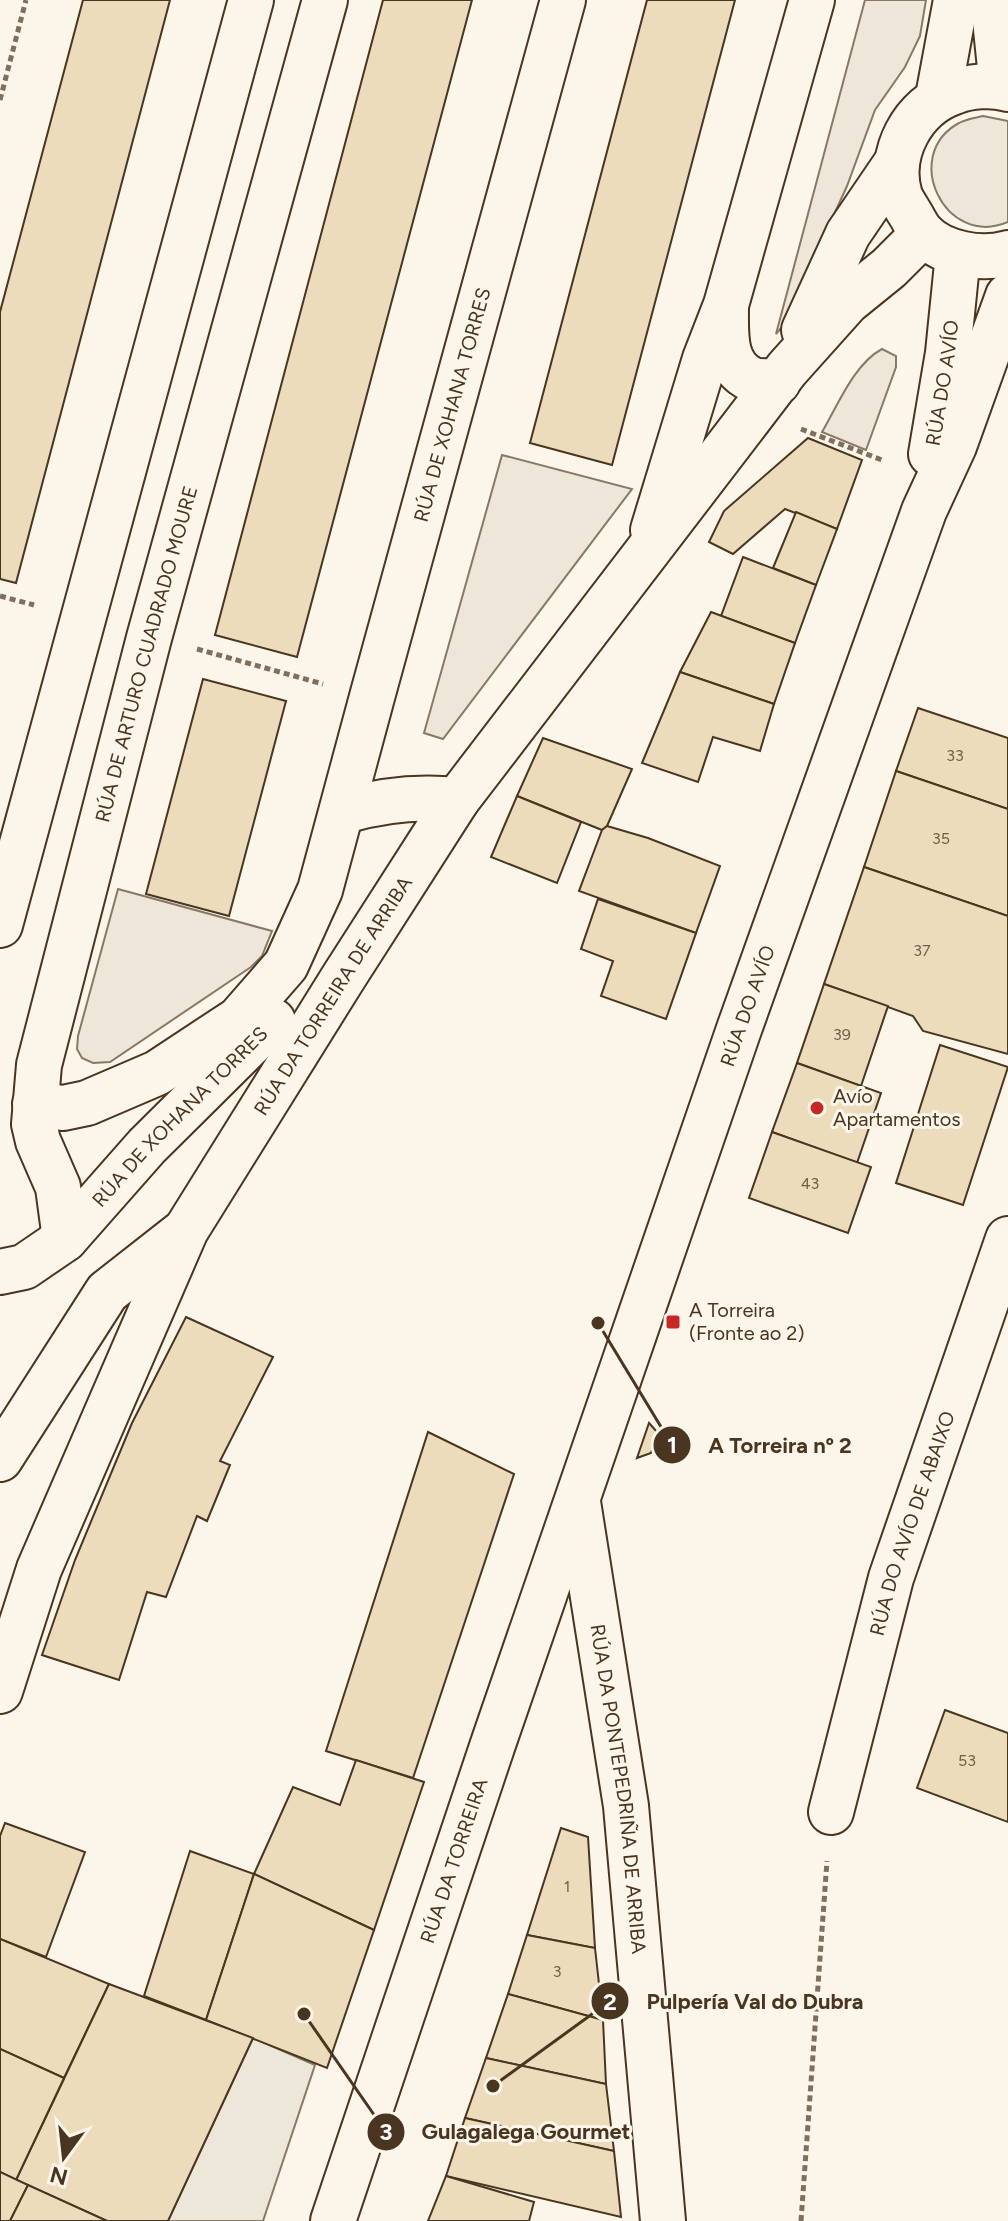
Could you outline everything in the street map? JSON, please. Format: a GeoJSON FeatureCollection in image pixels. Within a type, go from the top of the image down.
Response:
{"type":"FeatureCollection","features":[{"type":"Feature","properties":{"kind":"street"},"geometry":{"type":"LineString","coordinates":[[0,925],[251,0]]}},
{"type":"Feature","properties":{"kind":"street","name":"RÚA DE ARTURO CUADRADO MOURE"},"geometry":{"type":"LineString","coordinates":[[65,1239],[58,1187],[34,1124],[39,1065],[149,638],[325,0]]}},
{"type":"Feature","properties":{"kind":"street","name":"RÚA DE XOHANA TORRES"},"geometry":{"type":"LineString","coordinates":[[35,1104],[63,1108],[87,1103],[157,1073],[239,1019],[286,965],[320,890],[344,811],[372,697],[563,0]]}},
{"type":"Feature","properties":{"kind":"street"},"geometry":{"type":"LineString","coordinates":[[649,548],[669,471],[726,305],[812,0]]}},
{"type":"Feature","properties":{"kind":"street"},"geometry":{"type":"LineString","coordinates":[[938,97],[956,0]]}},
{"type":"Feature","properties":{"kind":"street"},"geometry":{"type":"LineString","coordinates":[[938,97],[966,87],[1005,88],[993,0]]}},
{"type":"Feature","properties":{"kind":"street","name":"RÚA DA TORREIRA DE ARRIBA"},"geometry":{"type":"LineString","coordinates":[[782,376],[848,234],[897,162],[902,141],[920,113],[938,97]]}},
{"type":"Feature","properties":{"kind":"street"},"geometry":{"type":"LineString","coordinates":[[897,162],[900,197],[941,244],[992,258],[1008,253]]}},
{"type":"Feature","properties":{"kind":"street","name":"RÚA DA TORREIRA DE ARRIBA"},"geometry":{"type":"LineString","coordinates":[[0,1691],[39,1569],[186,1230],[457,800],[782,376],[847,302],[889,268],[941,244]]}},
{"type":"Feature","properties":{"kind":"street","name":"RÚA DO AVÍO"},"geometry":{"type":"LineString","coordinates":[[924,511],[932,440],[948,353],[941,244]]}},
{"type":"Feature","properties":{"kind":"street","name":"RÚA DO AVÍO"},"geometry":{"type":"LineString","coordinates":[[578,1502],[738,1032],[924,511],[954,446],[1008,296]]}},
{"type":"Feature","properties":{"kind":"street"},"geometry":{"type":"LineString","coordinates":[[726,305],[726,342],[732,362],[751,379],[782,376]]}},
{"type":"Feature","properties":{"kind":"street"},"geometry":{"type":"LineString","coordinates":[[344,811],[425,797],[457,800]]}},
{"type":"Feature","properties":{"kind":"street"},"geometry":{"type":"LineString","coordinates":[[320,890],[372,933]]}},
{"type":"Feature","properties":{"kind":"street","name":"RÚA DE XOHANA TORRES"},"geometry":{"type":"LineString","coordinates":[[65,1239],[147,1146],[263,1028],[317,988],[343,978]]}},
{"type":"Feature","properties":{"kind":"street"},"geometry":{"type":"LineString","coordinates":[[0,1459],[107,1292],[186,1230]]}},
{"type":"Feature","properties":{"kind":"street"},"geometry":{"type":"LineString","coordinates":[[0,1272],[24,1267],[65,1239]]}},
{"type":"Feature","properties":{"kind":"street","name":"RÚA DO AVÍO DE ABAIXO"},"geometry":{"type":"LineString","coordinates":[[831,1812],[891,1578],[1008,1239]]}},
{"type":"Feature","properties":{"kind":"street","name":"RÚA DA TORREIRA"},"geometry":{"type":"LineString","coordinates":[[333,2221],[578,1502]]}},
{"type":"Feature","properties":{"kind":"street","name":"RÚA DA PONTEPEDRIÑA DE ARRIBA"},"geometry":{"type":"LineString","coordinates":[[578,1502],[626,1806],[663,2221]]}},
{"type":"Feature","properties":{"kind":"path"},"geometry":{"type":"LineString","coordinates":[[0,100],[26,0]]}},
{"type":"Feature","properties":{"kind":"path"},"geometry":{"type":"LineString","coordinates":[[789,425],[887,462]]}},
{"type":"Feature","properties":{"kind":"path"},"geometry":{"type":"LineString","coordinates":[[0,596],[44,608]]}},
{"type":"Feature","properties":{"kind":"path"},"geometry":{"type":"LineString","coordinates":[[220,655],[327,685]]}},
{"type":"Feature","properties":{"kind":"path"},"geometry":{"type":"LineString","coordinates":[[801,2221],[815,1997],[831,1812]]}},
{"type":"Feature","properties":{"kind":"shaded area"},"geometry":{"type":"Polygon","coordinates":[[[865,0],[926,0],[920,36],[905,67],[875,110],[847,186],[783,326],[776,334],[865,0]]]}},
{"type":"Feature","properties":{"kind":"shaded area"},"geometry":{"type":"Polygon","coordinates":[[[983,116],[1008,121],[1008,222],[985,227],[965,222],[949,211],[938,195],[932,176],[933,156],[942,138],[959,123],[983,116]]]}},
{"type":"Feature","properties":{"kind":"shaded area"},"geometry":{"type":"Polygon","coordinates":[[[882,349],[896,356],[896,367],[866,450],[822,432],[855,375],[882,349]]]}},
{"type":"Feature","properties":{"kind":"shaded area"},"geometry":{"type":"Polygon","coordinates":[[[502,455],[632,489],[443,739],[424,733],[502,455]]]}},
{"type":"Feature","properties":{"kind":"shaded area"},"geometry":{"type":"Polygon","coordinates":[[[118,889],[272,931],[262,956],[251,967],[110,1062],[93,1063],[82,1058],[77,1049],[78,1036],[118,889]]]}},
{"type":"Feature","properties":{"kind":"shaded area"},"geometry":{"type":"Polygon","coordinates":[[[253,2038],[315,2065],[263,2221],[168,2221],[253,2038]]]}},
{"type":"Feature","properties":{"kind":"building"},"geometry":{"type":"Polygon","coordinates":[[[83,0],[170,0],[16,583],[0,579],[0,312],[83,0]]]}},
{"type":"Feature","properties":{"kind":"building"},"geometry":{"type":"Polygon","coordinates":[[[383,0],[472,0],[297,657],[215,635],[383,0]]]}},
{"type":"Feature","properties":{"kind":"building"},"geometry":{"type":"Polygon","coordinates":[[[647,0],[735,0],[612,465],[530,443],[647,0]]]}},
{"type":"Feature","properties":{"kind":"building"},"geometry":{"type":"Polygon","coordinates":[[[808,438],[862,460],[837,529],[785,509],[733,554],[709,542],[724,511],[808,438]]]}},
{"type":"Feature","properties":{"kind":"building"},"geometry":{"type":"Polygon","coordinates":[[[796,512],[837,529],[816,585],[773,568],[796,512]]]}},
{"type":"Feature","properties":{"kind":"building"},"geometry":{"type":"Polygon","coordinates":[[[743,557],[816,585],[795,643],[721,616],[743,557]]]}},
{"type":"Feature","properties":{"kind":"building"},"geometry":{"type":"Polygon","coordinates":[[[711,612],[795,643],[774,704],[680,672],[711,612]]]}},
{"type":"Feature","properties":{"kind":"building"},"geometry":{"type":"Polygon","coordinates":[[[680,672],[774,704],[760,751],[713,737],[698,782],[642,763],[680,672]]]}},
{"type":"Feature","properties":{"kind":"building"},"geometry":{"type":"Polygon","coordinates":[[[203,679],[286,701],[229,916],[146,894],[203,679]]]}},
{"type":"Feature","properties":{"kind":"building"},"geometry":{"type":"Polygon","coordinates":[[[918,708],[1008,738],[1008,809],[896,771],[918,708]]]}},
{"type":"Feature","properties":{"kind":"building"},"geometry":{"type":"Polygon","coordinates":[[[543,738],[632,769],[607,826],[602,830],[517,796],[543,738]]]}},
{"type":"Feature","properties":{"kind":"building"},"geometry":{"type":"Polygon","coordinates":[[[896,771],[1008,809],[1008,916],[864,867],[896,771]]]}},
{"type":"Feature","properties":{"kind":"building"},"geometry":{"type":"Polygon","coordinates":[[[517,796],[581,822],[557,883],[491,857],[517,796]]]}},
{"type":"Feature","properties":{"kind":"building"},"geometry":{"type":"Polygon","coordinates":[[[607,826],[720,866],[696,933],[579,891],[602,830],[607,826]]]}},
{"type":"Feature","properties":{"kind":"building"},"geometry":{"type":"Polygon","coordinates":[[[864,867],[1008,916],[1008,1054],[923,1031],[913,1016],[824,984],[864,867]]]}},
{"type":"Feature","properties":{"kind":"building"},"geometry":{"type":"Polygon","coordinates":[[[598,899],[696,933],[666,1019],[601,996],[613,961],[581,949],[598,899]]]}},
{"type":"Feature","properties":{"kind":"building"},"geometry":{"type":"Polygon","coordinates":[[[824,984],[888,1006],[861,1086],[797,1063],[824,984]]]}},
{"type":"Feature","properties":{"kind":"building"},"geometry":{"type":"Polygon","coordinates":[[[940,1045],[1008,1067],[963,1205],[896,1183],[940,1045]]]}},
{"type":"Feature","properties":{"kind":"building"},"geometry":{"type":"Polygon","coordinates":[[[797,1063],[881,1093],[857,1163],[772,1132],[797,1063]]]}},
{"type":"Feature","properties":{"kind":"building"},"geometry":{"type":"Polygon","coordinates":[[[772,1132],[871,1167],[848,1233],[749,1198],[772,1132]]]}},
{"type":"Feature","properties":{"kind":"building"},"geometry":{"type":"Polygon","coordinates":[[[186,1317],[273,1357],[220,1461],[230,1465],[207,1521],[197,1516],[166,1597],[147,1592],[119,1680],[42,1655],[75,1560],[132,1423],[186,1317]]]}},
{"type":"Feature","properties":{"kind":"building"},"geometry":{"type":"Polygon","coordinates":[[[649,1423],[658,1433],[651,1453],[637,1458],[649,1423]]]}},
{"type":"Feature","properties":{"kind":"building"},"geometry":{"type":"Polygon","coordinates":[[[428,1432],[514,1474],[413,1778],[326,1751],[428,1432]]]}},
{"type":"Feature","properties":{"kind":"building"},"geometry":{"type":"Polygon","coordinates":[[[945,1710],[1008,1733],[1008,1822],[917,1788],[945,1710]]]}},
{"type":"Feature","properties":{"kind":"building"},"geometry":{"type":"Polygon","coordinates":[[[356,1760],[424,1782],[374,1930],[254,1874],[293,1787],[340,1805],[356,1760]]]}},
{"type":"Feature","properties":{"kind":"building"},"geometry":{"type":"Polygon","coordinates":[[[5,1823],[85,1852],[46,1957],[0,1939],[0,1836],[5,1823]]]}},
{"type":"Feature","properties":{"kind":"building"},"geometry":{"type":"Polygon","coordinates":[[[561,1828],[588,1837],[595,1948],[527,1935],[561,1828]]]}},
{"type":"Feature","properties":{"kind":"building"},"geometry":{"type":"Polygon","coordinates":[[[190,1851],[254,1874],[206,2020],[144,1996],[190,1851]]]}},
{"type":"Feature","properties":{"kind":"building"},"geometry":{"type":"Polygon","coordinates":[[[254,1874],[374,1930],[327,2068],[206,2020],[254,1874]]]}},
{"type":"Feature","properties":{"kind":"building"},"geometry":{"type":"Polygon","coordinates":[[[527,1935],[595,1948],[603,2020],[508,1994],[527,1935]]]}},
{"type":"Feature","properties":{"kind":"building"},"geometry":{"type":"Polygon","coordinates":[[[0,1939],[109,1984],[64,2078],[0,2049],[0,1939]]]}},
{"type":"Feature","properties":{"kind":"building"},"geometry":{"type":"Polygon","coordinates":[[[109,1984],[253,2038],[168,2221],[107,2221],[16,2180],[109,1984]]]}},
{"type":"Feature","properties":{"kind":"building"},"geometry":{"type":"Polygon","coordinates":[[[508,1994],[603,2020],[606,2084],[486,2058],[508,1994]]]}},
{"type":"Feature","properties":{"kind":"building"},"geometry":{"type":"Polygon","coordinates":[[[0,2049],[64,2078],[16,2180],[0,2172],[0,2049]]]}},
{"type":"Feature","properties":{"kind":"building"},"geometry":{"type":"Polygon","coordinates":[[[486,2058],[606,2084],[614,2151],[465,2118],[486,2058]]]}},
{"type":"Feature","properties":{"kind":"building"},"geometry":{"type":"Polygon","coordinates":[[[465,2118],[614,2151],[621,2217],[446,2176],[465,2118]]]}},
{"type":"Feature","properties":{"kind":"building"},"geometry":{"type":"Polygon","coordinates":[[[0,2172],[28,2185],[10,2221],[0,2221],[0,2172]]]}},
{"type":"Feature","properties":{"kind":"building"},"geometry":{"type":"Polygon","coordinates":[[[446,2176],[534,2202],[529,2221],[428,2221],[446,2176]]]}},
{"type":"Feature","properties":{"kind":"building"},"geometry":{"type":"Polygon","coordinates":[[[28,2185],[107,2221],[10,2221],[28,2185]]]}},
{"type":"Feature","properties":{"kind":"place","name":"Avío Apartamentos"},"geometry":{"type":"Point","coordinates":[817,1108]}},
{"type":"Feature","properties":{"kind":"place","name":"A Torreira (Fronte ao 2)"},"geometry":{"type":"Point","coordinates":[673,1322]}},
{"type":"Feature","properties":{"kind":"place","name":"A Torreira nº 2"},"geometry":{"type":"Point","coordinates":[598,1323]}},
{"type":"Feature","properties":{"kind":"place","name":"Gulagalega Gourmet"},"geometry":{"type":"Point","coordinates":[304,2014]}},
{"type":"Feature","properties":{"kind":"place","name":"Pulpería Val do Dubra"},"geometry":{"type":"Point","coordinates":[493,2086]}}]}
